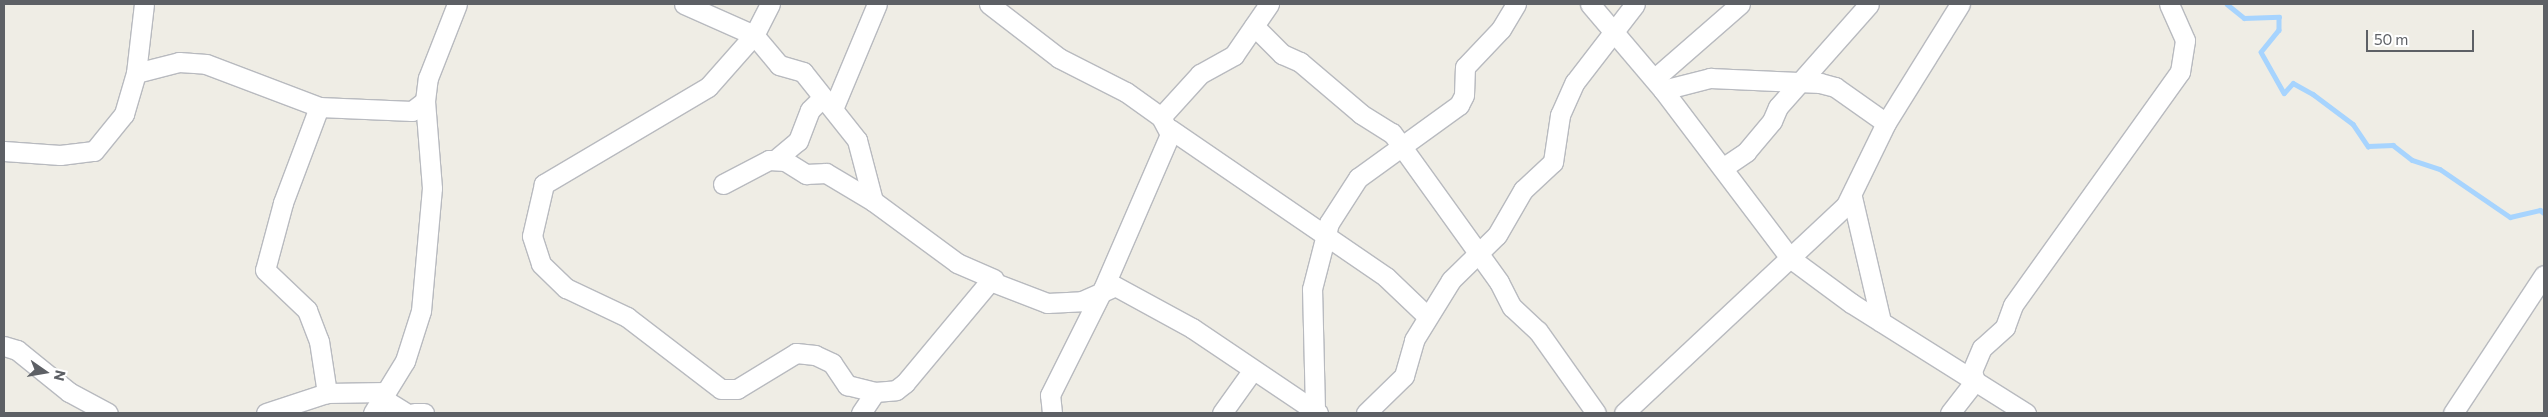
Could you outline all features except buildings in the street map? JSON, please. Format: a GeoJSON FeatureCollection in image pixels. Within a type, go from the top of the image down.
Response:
{"type":"FeatureCollection","features":[{"type":"Feature","properties":{"kind":"street"},"geometry":{"type":"LineString","coordinates":[[4,151],[60,155],[94,151],[124,114],[136,73],[144,4]]}},
{"type":"Feature","properties":{"kind":"street"},"geometry":{"type":"LineString","coordinates":[[380,401],[405,361],[421,311],[432,188],[425,101],[428,78],[457,4]]}},
{"type":"Feature","properties":{"kind":"street"},"geometry":{"type":"LineString","coordinates":[[684,4],[754,35],[779,65],[803,72],[857,140],[873,201]]}},
{"type":"Feature","properties":{"kind":"street"},"geometry":{"type":"LineString","coordinates":[[770,4],[754,35],[708,87],[544,184],[532,236],[541,264],[566,288],[627,317],[721,389],[737,389],[796,353],[815,355],[832,363],[847,385],[875,392],[896,390],[905,383],[994,279]]}},
{"type":"Feature","properties":{"kind":"street"},"geometry":{"type":"LineString","coordinates":[[723,184],[775,160],[798,141],[810,110],[828,104],[878,4]]}},
{"type":"Feature","properties":{"kind":"street"},"geometry":{"type":"LineString","coordinates":[[989,4],[1059,58],[1126,92],[1324,238],[1413,298],[1428,316]]}},
{"type":"Feature","properties":{"kind":"street"},"geometry":{"type":"LineString","coordinates":[[1052,413],[1050,395],[1103,288],[1166,123],[1200,74],[1234,55],[1269,4]]}},
{"type":"Feature","properties":{"kind":"street"},"geometry":{"type":"LineString","coordinates":[[1316,412],[1312,289],[1324,238],[1358,178],[1459,106],[1464,94],[1464,67],[1501,29],[1516,4]]}},
{"type":"Feature","properties":{"kind":"street"},"geometry":{"type":"LineString","coordinates":[[1590,4],[1658,84],[1724,168],[1790,258],[1881,322],[2026,413]]}},
{"type":"Feature","properties":{"kind":"street"},"geometry":{"type":"LineString","coordinates":[[1366,413],[1404,376],[1428,316],[1445,290],[1479,256],[1512,216],[1523,190],[1552,162],[1560,114],[1571,90],[1612,31],[1636,4]]}},
{"type":"Feature","properties":{"kind":"street"},"geometry":{"type":"LineString","coordinates":[[1658,84],[1740,4]]}},
{"type":"Feature","properties":{"kind":"street"},"geometry":{"type":"LineString","coordinates":[[1724,168],[1746,152],[1772,121],[1778,106],[1802,82],[1869,4]]}},
{"type":"Feature","properties":{"kind":"street"},"geometry":{"type":"LineString","coordinates":[[1624,413],[1790,258],[1852,197],[1886,122],[1960,4]]}},
{"type":"Feature","properties":{"kind":"street"},"geometry":{"type":"LineString","coordinates":[[1975,381],[1972,371],[1982,348],[2005,327],[2013,305],[2180,72],[2187,48],[2169,4]]}},
{"type":"Feature","properties":{"kind":"street"},"geometry":{"type":"LineString","coordinates":[[1254,26],[1282,54],[1300,62],[1361,114],[1382,124],[1403,147],[1512,307],[1538,331],[1596,413]]}},
{"type":"Feature","properties":{"kind":"street"},"geometry":{"type":"LineString","coordinates":[[136,73],[179,62],[206,64],[319,108],[412,111],[425,101]]}},
{"type":"Feature","properties":{"kind":"street"},"geometry":{"type":"LineString","coordinates":[[1658,84],[1710,78],[1802,82],[1835,88],[1886,122]]}},
{"type":"Feature","properties":{"kind":"street"},"geometry":{"type":"LineString","coordinates":[[319,108],[284,203],[265,270],[307,310],[319,341],[328,393]]}},
{"type":"Feature","properties":{"kind":"street"},"geometry":{"type":"LineString","coordinates":[[775,160],[806,174],[826,173],[873,201],[957,263],[994,279],[1028,299],[1047,303],[1082,301],[1103,288],[1115,286],[1134,294],[1316,412]]}},
{"type":"Feature","properties":{"kind":"street"},"geometry":{"type":"LineString","coordinates":[[1852,197],[1881,322]]}},
{"type":"Feature","properties":{"kind":"street"},"geometry":{"type":"LineString","coordinates":[[2453,413],[2544,275]]}},
{"type":"Feature","properties":{"kind":"street"},"geometry":{"type":"LineString","coordinates":[[1413,298],[1445,290]]}},
{"type":"Feature","properties":{"kind":"street"},"geometry":{"type":"LineString","coordinates":[[4,346],[17,350],[69,392],[108,413]]}},
{"type":"Feature","properties":{"kind":"street"},"geometry":{"type":"LineString","coordinates":[[1222,413],[1252,371]]}},
{"type":"Feature","properties":{"kind":"street"},"geometry":{"type":"LineString","coordinates":[[1950,413],[1975,381]]}},
{"type":"Feature","properties":{"kind":"street"},"geometry":{"type":"LineString","coordinates":[[861,413],[875,392]]}},
{"type":"Feature","properties":{"kind":"street"},"geometry":{"type":"LineString","coordinates":[[266,413],[328,393],[380,401],[406,413]]}},
{"type":"Feature","properties":{"kind":"street"},"geometry":{"type":"LineString","coordinates":[[414,413],[424,413]]}},
{"type":"Feature","properties":{"kind":"waterway"},"geometry":{"type":"LineString","coordinates":[[2227,4],[2244,18],[2279,17],[2279,30],[2261,52],[2284,93],[2293,83],[2313,94],[2353,124],[2368,146],[2393,145],[2412,160],[2440,169],[2510,217],[2540,210],[2544,213]]}}]}
